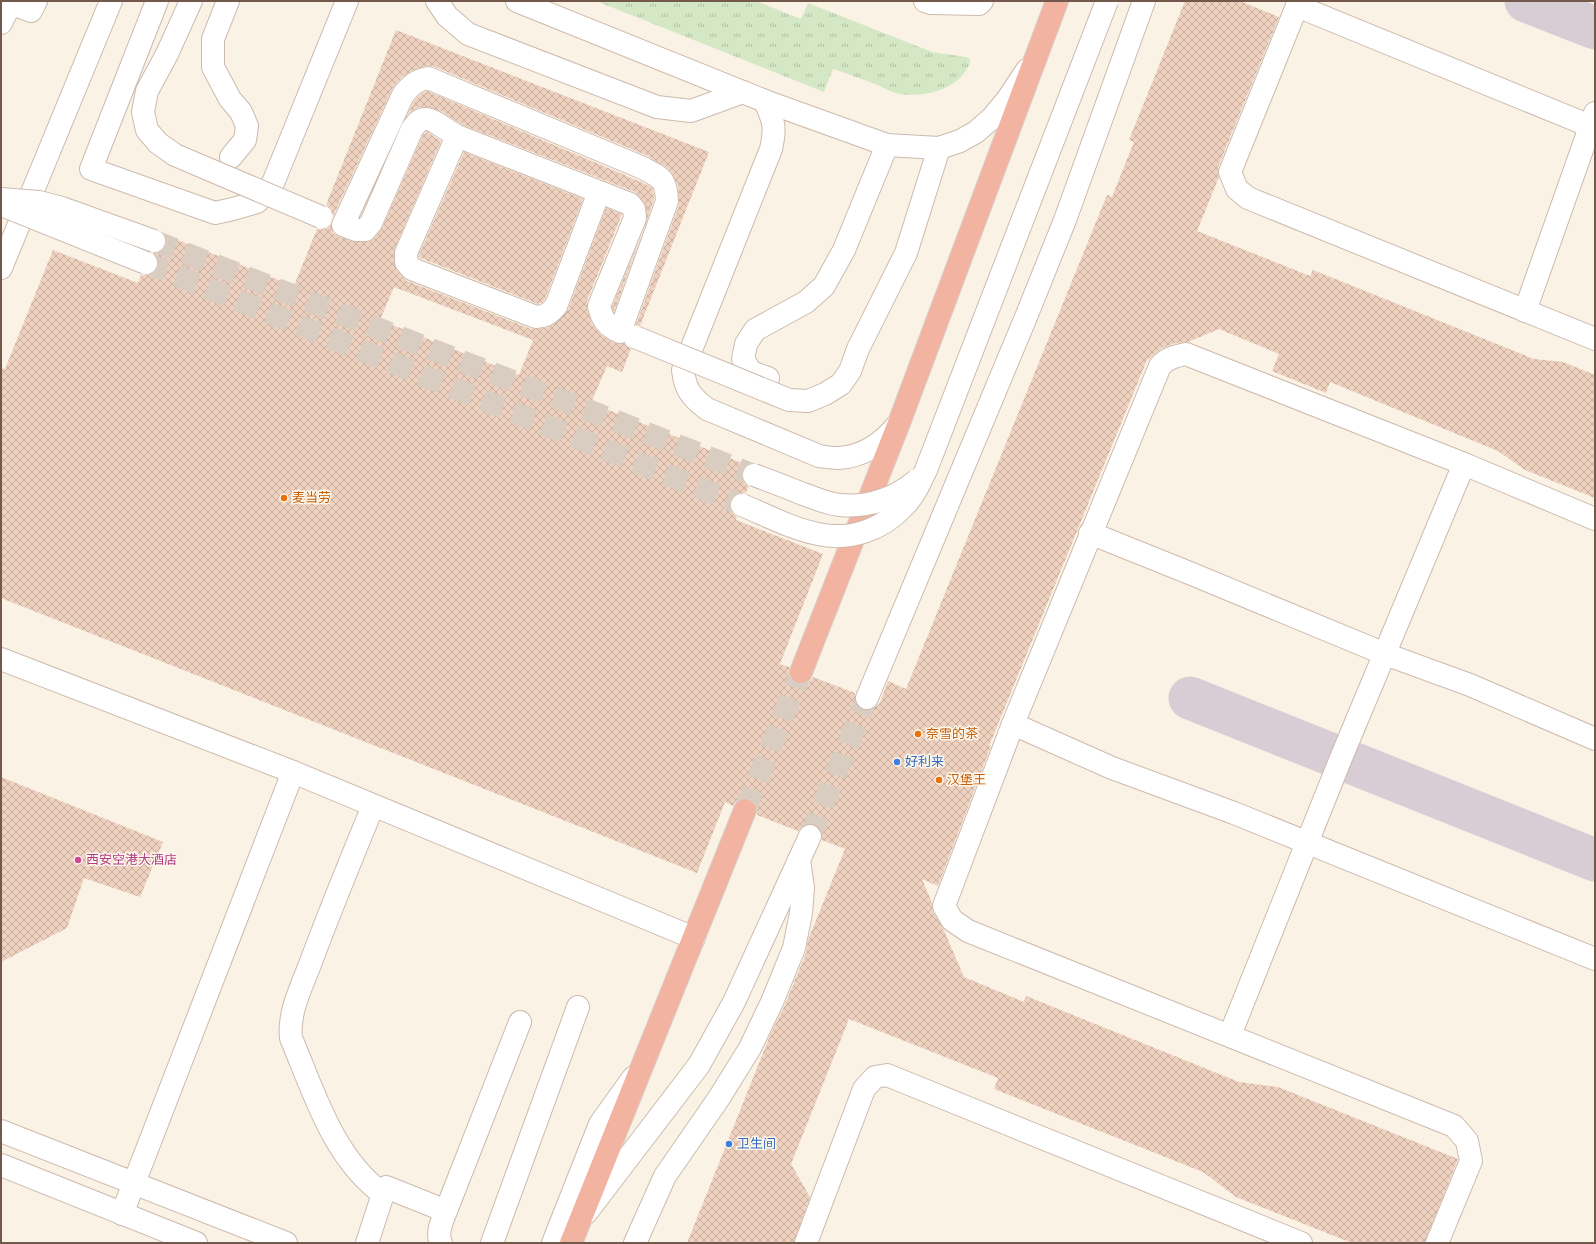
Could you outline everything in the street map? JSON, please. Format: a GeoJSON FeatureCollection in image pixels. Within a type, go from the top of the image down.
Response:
{"type":"FeatureCollection","features":[{"type":"Feature","properties":{"kind":"highway"},"geometry":{"type":"LineString","coordinates":[[801,672],[899,423],[1057,1]]}},
{"type":"Feature","properties":{"kind":"highway"},"geometry":{"type":"LineString","coordinates":[[571,1243],[745,810]]}},
{"type":"Feature","properties":{"kind":"street"},"geometry":{"type":"LineString","coordinates":[[1,23],[8,2],[31,11],[36,1]]}},
{"type":"Feature","properties":{"kind":"street"},"geometry":{"type":"LineString","coordinates":[[1,268],[111,1]]}},
{"type":"Feature","properties":{"kind":"street"},"geometry":{"type":"LineString","coordinates":[[157,1],[91,169],[215,213],[256,202],[273,183],[346,1]]}},
{"type":"Feature","properties":{"kind":"street"},"geometry":{"type":"LineString","coordinates":[[191,1],[167,54],[147,91],[143,112],[146,130],[158,143],[175,155],[321,217]]}},
{"type":"Feature","properties":{"kind":"street"},"geometry":{"type":"LineString","coordinates":[[228,1],[213,39],[213,67],[230,99],[241,112],[247,126],[245,140],[231,157]]}},
{"type":"Feature","properties":{"kind":"street"},"geometry":{"type":"LineString","coordinates":[[438,1],[447,16],[468,34],[657,107],[690,111],[743,92]]}},
{"type":"Feature","properties":{"kind":"street"},"geometry":{"type":"LineString","coordinates":[[517,1],[766,101],[887,145],[939,148],[960,141],[976,132],[992,118],[1007,100],[1036,56]]}},
{"type":"Feature","properties":{"kind":"street"},"geometry":{"type":"LineString","coordinates":[[925,1],[931,3],[983,2]]}},
{"type":"Feature","properties":{"kind":"street"},"geometry":{"type":"LineString","coordinates":[[742,505],[801,529],[836,537],[854,535],[875,528],[890,520],[905,506],[917,488],[926,470],[1107,1]]}},
{"type":"Feature","properties":{"kind":"street"},"geometry":{"type":"LineString","coordinates":[[867,698],[1023,325],[1065,220],[1144,1]]}},
{"type":"Feature","properties":{"kind":"street"},"geometry":{"type":"LineString","coordinates":[[1525,311],[1593,122],[1298,3],[1230,172],[1237,189],[1248,198],[1525,311],[1595,339]]}},
{"type":"Feature","properties":{"kind":"street"},"geometry":{"type":"LineString","coordinates":[[628,335],[667,201],[666,187],[660,177],[644,168],[428,78],[419,80],[410,87],[403,94],[343,226],[356,230],[365,230],[371,223],[412,128],[418,121],[425,119],[430,120],[457,136],[630,204],[634,209],[635,218],[599,306],[602,317],[607,324],[628,335],[789,400],[808,401],[825,394],[841,384],[850,371],[858,349],[906,254],[939,148]]}},
{"type":"Feature","properties":{"kind":"street"},"geometry":{"type":"LineString","coordinates":[[766,101],[772,116],[775,132],[771,149],[683,370],[685,384],[695,400],[707,409],[819,456],[838,458],[858,454],[873,447],[885,438],[899,423]]}},
{"type":"Feature","properties":{"kind":"street"},"geometry":{"type":"LineString","coordinates":[[457,136],[406,253],[406,262],[412,269],[536,317],[544,316],[550,313],[556,306],[599,192]]}},
{"type":"Feature","properties":{"kind":"street"},"geometry":{"type":"LineString","coordinates":[[768,378],[751,372],[743,359],[746,344],[755,330],[806,302],[824,286],[844,250],[887,145]]}},
{"type":"Feature","properties":{"kind":"street"},"geometry":{"type":"LineString","coordinates":[[1,199],[39,202],[62,208],[154,241]]}},
{"type":"Feature","properties":{"kind":"street"},"geometry":{"type":"LineString","coordinates":[[1,205],[146,264]]}},
{"type":"Feature","properties":{"kind":"street"},"geometry":{"type":"LineString","coordinates":[[1436,1243],[1471,1161],[1467,1141],[1454,1126],[968,931],[952,920],[944,906],[1013,724],[1090,533],[1160,366],[1164,361],[1175,356],[1186,354],[1464,464],[1595,519]]}},
{"type":"Feature","properties":{"kind":"street"},"geometry":{"type":"LineString","coordinates":[[1230,1035],[1307,843],[1464,464]]}},
{"type":"Feature","properties":{"kind":"street"},"geometry":{"type":"LineString","coordinates":[[754,475],[823,502],[840,505],[855,505],[875,502],[891,497],[906,489],[926,470]]}},
{"type":"Feature","properties":{"kind":"street"},"geometry":{"type":"LineString","coordinates":[[1090,533],[1385,654],[1470,685],[1595,738]]}},
{"type":"Feature","properties":{"kind":"street"},"geometry":{"type":"LineString","coordinates":[[1,659],[293,772],[694,938]]}},
{"type":"Feature","properties":{"kind":"street"},"geometry":{"type":"LineString","coordinates":[[1013,724],[1112,768],[1234,813],[1595,959]]}},
{"type":"Feature","properties":{"kind":"street"},"geometry":{"type":"LineString","coordinates":[[122,1214],[293,772]]}},
{"type":"Feature","properties":{"kind":"street"},"geometry":{"type":"LineString","coordinates":[[367,1243],[383,1194],[360,1173],[334,1138],[291,1038],[290,1029],[291,1017],[318,942],[373,806]]}},
{"type":"Feature","properties":{"kind":"street"},"geometry":{"type":"LineString","coordinates":[[580,1222],[700,1065],[734,1002],[810,836]]}},
{"type":"Feature","properties":{"kind":"street"},"geometry":{"type":"LineString","coordinates":[[635,1243],[665,1176],[719,1098],[750,1048],[772,1002],[794,948],[801,913],[802,888],[799,860]]}},
{"type":"Feature","properties":{"kind":"street"},"geometry":{"type":"LineString","coordinates":[[492,1243],[578,1007]]}},
{"type":"Feature","properties":{"kind":"street"},"geometry":{"type":"LineString","coordinates":[[441,1243],[438,1237],[446,1211],[520,1022]]}},
{"type":"Feature","properties":{"kind":"street"},"geometry":{"type":"LineString","coordinates":[[553,1243],[600,1124],[643,1064]]}},
{"type":"Feature","properties":{"kind":"street"},"geometry":{"type":"LineString","coordinates":[[806,1243],[864,1090],[875,1077],[887,1075],[1301,1243]]}},
{"type":"Feature","properties":{"kind":"street"},"geometry":{"type":"LineString","coordinates":[[1,1131],[286,1243]]}},
{"type":"Feature","properties":{"kind":"street"},"geometry":{"type":"LineString","coordinates":[[1,1165],[196,1243]]}},
{"type":"Feature","properties":{"kind":"street"},"geometry":{"type":"LineString","coordinates":[[386,1188],[446,1211]]}},
{"type":"Feature","properties":{"kind":"green space"},"geometry":{"type":"Polygon","coordinates":[[[596,1],[756,1],[801,19],[808,3],[932,52],[969,58],[970,63],[961,77],[955,82],[941,90],[925,94],[908,95],[897,93],[833,69],[824,92],[596,1]]]}},
{"type":"Feature","properties":{"kind":"building"},"geometry":{"type":"Polygon","coordinates":[[[1185,1],[1240,1],[1279,17],[1218,167],[1219,177],[1197,231],[1310,276],[1313,270],[1534,359],[1563,362],[1595,375],[1595,498],[1525,470],[1498,451],[1330,382],[1326,393],[1272,371],[1279,354],[1219,329],[1188,342],[1176,343],[1162,348],[1147,360],[989,746],[991,746],[938,886],[922,879],[932,903],[933,912],[943,928],[964,977],[1024,1002],[1026,996],[1239,1082],[1278,1087],[1458,1159],[1425,1243],[1352,1243],[1236,1197],[1203,1172],[994,1089],[998,1078],[849,1019],[791,1164],[810,1197],[794,1243],[687,1243],[771,1033],[784,1007],[806,953],[808,940],[845,849],[822,840],[820,829],[815,825],[808,824],[803,826],[798,831],[757,815],[755,802],[749,798],[743,798],[737,800],[733,806],[725,802],[697,873],[1,598],[1,368],[5,369],[53,250],[138,283],[141,275],[153,273],[157,268],[158,261],[153,253],[162,251],[166,246],[165,235],[294,286],[317,229],[323,229],[331,224],[333,233],[339,237],[356,242],[370,241],[374,238],[382,228],[423,135],[427,132],[441,141],[395,248],[394,262],[397,270],[407,281],[531,329],[545,328],[557,322],[568,310],[606,208],[622,214],[587,301],[587,309],[592,324],[601,335],[614,343],[624,343],[631,349],[622,372],[607,366],[591,403],[747,465],[742,470],[744,483],[749,486],[746,493],[735,495],[730,500],[732,513],[737,516],[736,520],[823,554],[780,664],[789,667],[789,674],[792,680],[796,683],[803,684],[809,682],[813,677],[855,693],[857,706],[863,710],[874,708],[880,703],[888,681],[906,689],[1107,195],[1112,197],[1134,142],[1129,140],[1185,1]],[[394,287],[380,320],[519,375],[533,340],[394,287]]]}},
{"type":"Feature","properties":{"kind":"building"},"geometry":{"type":"Polygon","coordinates":[[[396,30],[709,152],[640,326],[636,325],[679,205],[678,186],[672,173],[666,167],[648,156],[433,66],[425,66],[411,71],[402,77],[393,87],[333,216],[331,210],[326,205],[396,30]]]}},
{"type":"Feature","properties":{"kind":"building"},"geometry":{"type":"Polygon","coordinates":[[[427,91],[648,185],[653,189],[654,199],[647,220],[644,202],[635,192],[463,125],[443,112],[432,108],[419,107],[408,114],[415,100],[427,91]]]}},
{"type":"Feature","properties":{"kind":"building"},"geometry":{"type":"Polygon","coordinates":[[[464,152],[583,199],[545,299],[541,303],[538,304],[418,257],[464,152]]]}},
{"type":"Feature","properties":{"kind":"building"},"geometry":{"type":"Polygon","coordinates":[[[641,236],[614,312],[612,307],[641,236]]]}},
{"type":"Feature","properties":{"kind":"building","name":"西安空港大酒店"},"geometry":{"type":"Polygon","coordinates":[[[1,777],[163,842],[140,897],[84,878],[67,928],[1,962],[1,777]]]}},
{"type":"Feature","properties":{"kind":"taxiway"},"geometry":{"type":"LineString","coordinates":[[1526,1],[1595,28]]}},
{"type":"Feature","properties":{"kind":"taxiway"},"geometry":{"type":"LineString","coordinates":[[1190,698],[1595,860]]}},
{"type":"Feature","properties":{"kind":"tunnel"},"geometry":{"type":"LineString","coordinates":[[154,241],[754,475]]}},
{"type":"Feature","properties":{"kind":"tunnel"},"geometry":{"type":"LineString","coordinates":[[146,263],[742,505]]}},
{"type":"Feature","properties":{"kind":"tunnel"},"geometry":{"type":"LineString","coordinates":[[745,810],[801,672]]}},
{"type":"Feature","properties":{"kind":"tunnel"},"geometry":{"type":"LineString","coordinates":[[810,836],[867,698]]}},
{"type":"Feature","properties":{"kind":"place","name":"麦当劳"},"geometry":{"type":"Point","coordinates":[284,498]}},
{"type":"Feature","properties":{"kind":"place","name":"奈雪的茶"},"geometry":{"type":"Point","coordinates":[918,734]}},
{"type":"Feature","properties":{"kind":"place","name":"好利来"},"geometry":{"type":"Point","coordinates":[897,762]}},
{"type":"Feature","properties":{"kind":"place","name":"汉堡王"},"geometry":{"type":"Point","coordinates":[939,780]}},
{"type":"Feature","properties":{"kind":"place","name":"西安空港大酒店"},"geometry":{"type":"Point","coordinates":[78,860]}},
{"type":"Feature","properties":{"kind":"place","name":"卫生间"},"geometry":{"type":"Point","coordinates":[729,1144]}}]}
